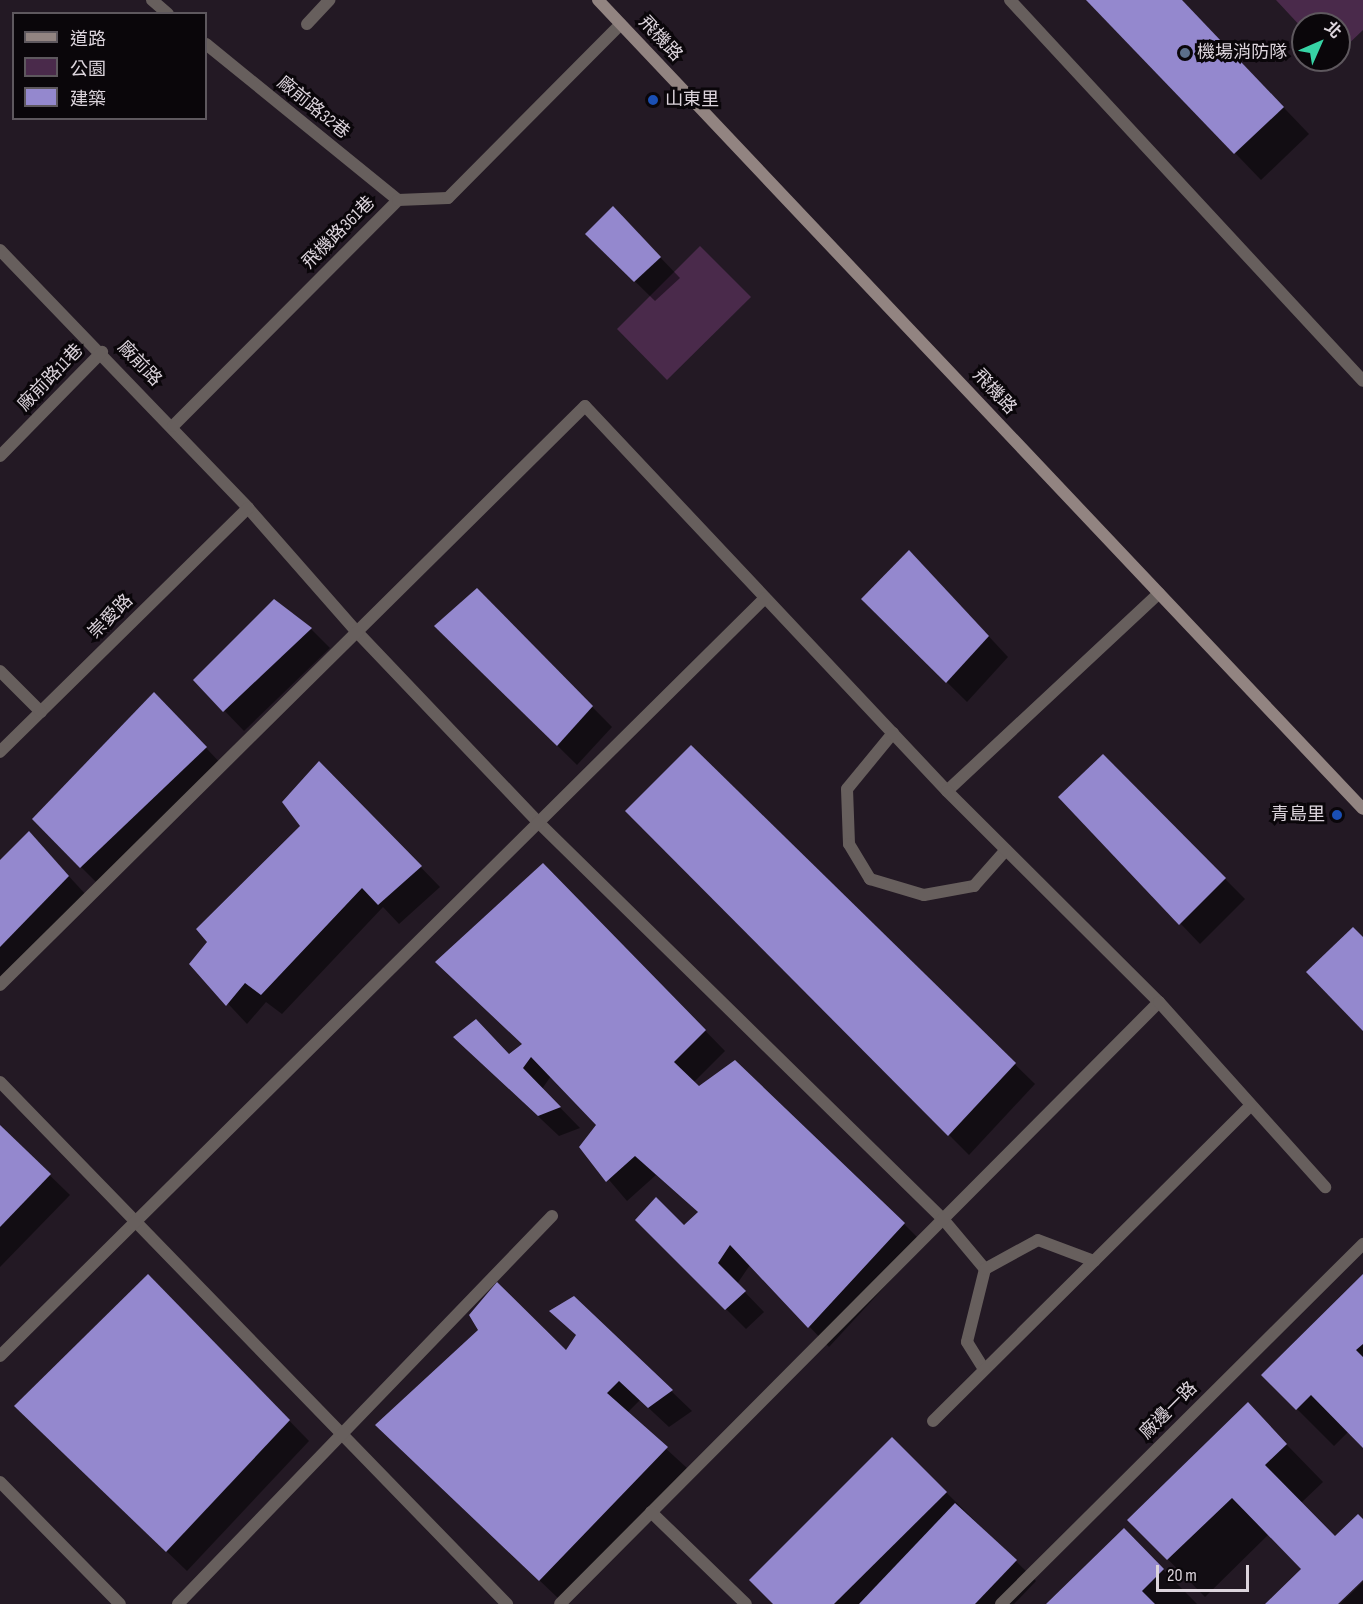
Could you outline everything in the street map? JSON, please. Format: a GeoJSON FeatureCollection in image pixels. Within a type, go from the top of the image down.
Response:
{"type":"FeatureCollection","features":[{"type":"Feature","properties":{"kind":"street"},"geometry":{"type":"LineString","coordinates":[[152,0],[166,12]]}},
{"type":"Feature","properties":{"kind":"street"},"geometry":{"type":"LineString","coordinates":[[307,24],[329,0]]}},
{"type":"Feature","properties":{"kind":"street","name":"飛機路"},"geometry":{"type":"LineString","coordinates":[[598,0],[1363,809]]}},
{"type":"Feature","properties":{"kind":"street"},"geometry":{"type":"LineString","coordinates":[[1010,0],[1363,381]]}},
{"type":"Feature","properties":{"kind":"street","name":"飛機路361巷"},"geometry":{"type":"LineString","coordinates":[[173,426],[398,200],[448,198],[621,24]]}},
{"type":"Feature","properties":{"kind":"street","name":"廠前路32巷"},"geometry":{"type":"LineString","coordinates":[[207,45],[398,200]]}},
{"type":"Feature","properties":{"kind":"street","name":"廠前路"},"geometry":{"type":"LineString","coordinates":[[0,250],[102,351],[173,426],[357,632],[538,822],[943,1219],[985,1269]]}},
{"type":"Feature","properties":{"kind":"street","name":"廠前路11巷"},"geometry":{"type":"LineString","coordinates":[[0,456],[102,351]]}},
{"type":"Feature","properties":{"kind":"street"},"geometry":{"type":"LineString","coordinates":[[0,985],[585,406],[947,791],[1158,1002],[1325,1187]]}},
{"type":"Feature","properties":{"kind":"street","name":"崇愛路"},"geometry":{"type":"LineString","coordinates":[[0,752],[248,508]]}},
{"type":"Feature","properties":{"kind":"street"},"geometry":{"type":"LineString","coordinates":[[947,791],[1159,593]]}},
{"type":"Feature","properties":{"kind":"street"},"geometry":{"type":"LineString","coordinates":[[0,1356],[134,1220],[765,598]]}},
{"type":"Feature","properties":{"kind":"street"},"geometry":{"type":"LineString","coordinates":[[0,671],[41,712]]}},
{"type":"Feature","properties":{"kind":"street"},"geometry":{"type":"LineString","coordinates":[[893,733],[847,789],[849,844],[870,879],[924,895],[974,886],[1006,850]]}},
{"type":"Feature","properties":{"kind":"street"},"geometry":{"type":"LineString","coordinates":[[560,1604],[1158,1002]]}},
{"type":"Feature","properties":{"kind":"street"},"geometry":{"type":"LineString","coordinates":[[0,1082],[507,1604]]}},
{"type":"Feature","properties":{"kind":"street"},"geometry":{"type":"LineString","coordinates":[[933,1421],[1251,1105]]}},
{"type":"Feature","properties":{"kind":"street"},"geometry":{"type":"LineString","coordinates":[[178,1604],[552,1216]]}},
{"type":"Feature","properties":{"kind":"street"},"geometry":{"type":"LineString","coordinates":[[984,1369],[967,1342],[985,1269],[1038,1240],[1094,1261]]}},
{"type":"Feature","properties":{"kind":"street","name":"廠邊一路"},"geometry":{"type":"LineString","coordinates":[[1001,1604],[1363,1244]]}},
{"type":"Feature","properties":{"kind":"street"},"geometry":{"type":"LineString","coordinates":[[0,1482],[120,1604]]}},
{"type":"Feature","properties":{"kind":"street"},"geometry":{"type":"LineString","coordinates":[[651,1512],[746,1604]]}},
{"type":"Feature","properties":{"kind":"green space"},"geometry":{"type":"Polygon","coordinates":[[[1276,0],[1363,0],[1363,30],[1351,42],[1351,12],[1291,12],[1291,16],[1276,0]]]}},
{"type":"Feature","properties":{"kind":"green space"},"geometry":{"type":"Polygon","coordinates":[[[700,246],[751,297],[667,380],[617,329],[700,246]]]}},
{"type":"Feature","properties":{"kind":"building","name":"機場消防隊"},"geometry":{"type":"Polygon","coordinates":[[[1086,0],[1182,0],[1284,107],[1234,154],[1086,0]]]}},
{"type":"Feature","properties":{"kind":"building"},"geometry":{"type":"Polygon","coordinates":[[[613,206],[661,257],[634,282],[585,234],[613,206]]]}},
{"type":"Feature","properties":{"kind":"building"},"geometry":{"type":"Polygon","coordinates":[[[909,550],[989,636],[946,683],[861,599],[909,550]]]}},
{"type":"Feature","properties":{"kind":"building"},"geometry":{"type":"Polygon","coordinates":[[[477,588],[593,706],[557,746],[434,626],[477,588]]]}},
{"type":"Feature","properties":{"kind":"building"},"geometry":{"type":"Polygon","coordinates":[[[274,599],[312,628],[223,712],[193,680],[274,599]]]}},
{"type":"Feature","properties":{"kind":"building"},"geometry":{"type":"Polygon","coordinates":[[[154,692],[207,747],[80,868],[32,819],[154,692]]]}},
{"type":"Feature","properties":{"kind":"building"},"geometry":{"type":"Polygon","coordinates":[[[691,745],[1016,1063],[948,1136],[625,811],[691,745]]]}},
{"type":"Feature","properties":{"kind":"building"},"geometry":{"type":"Polygon","coordinates":[[[1103,754],[1226,878],[1179,925],[1058,797],[1103,754]]]}},
{"type":"Feature","properties":{"kind":"building"},"geometry":{"type":"Polygon","coordinates":[[[319,761],[422,866],[378,905],[362,888],[261,995],[245,983],[226,1006],[189,964],[207,942],[196,929],[300,826],[282,802],[319,761]]]}},
{"type":"Feature","properties":{"kind":"building"},"geometry":{"type":"Polygon","coordinates":[[[29,831],[69,876],[0,947],[0,860],[29,831]]]}},
{"type":"Feature","properties":{"kind":"building"},"geometry":{"type":"Polygon","coordinates":[[[543,863],[706,1030],[674,1062],[699,1086],[735,1060],[905,1223],[808,1328],[730,1245],[718,1263],[746,1291],[725,1310],[635,1220],[656,1197],[684,1225],[698,1212],[635,1156],[606,1182],[579,1147],[596,1125],[531,1057],[523,1068],[561,1107],[538,1116],[453,1037],[476,1019],[509,1054],[522,1044],[435,962],[543,863]]]}},
{"type":"Feature","properties":{"kind":"building"},"geometry":{"type":"Polygon","coordinates":[[[1353,927],[1363,937],[1363,1031],[1306,972],[1353,927]]]}},
{"type":"Feature","properties":{"kind":"building"},"geometry":{"type":"Polygon","coordinates":[[[0,1125],[51,1174],[0,1227],[0,1125]]]}},
{"type":"Feature","properties":{"kind":"building"},"geometry":{"type":"Polygon","coordinates":[[[148,1274],[290,1420],[166,1552],[14,1406],[148,1274]]]}},
{"type":"Feature","properties":{"kind":"building"},"geometry":{"type":"Polygon","coordinates":[[[1363,1274],[1363,1344],[1356,1350],[1363,1357],[1363,1448],[1311,1395],[1296,1410],[1261,1375],[1363,1274]]]}},
{"type":"Feature","properties":{"kind":"building"},"geometry":{"type":"Polygon","coordinates":[[[497,1282],[566,1350],[576,1335],[549,1311],[574,1296],[673,1390],[648,1408],[619,1381],[607,1393],[668,1447],[539,1581],[375,1425],[478,1330],[469,1315],[497,1282]]]}},
{"type":"Feature","properties":{"kind":"building"},"geometry":{"type":"Polygon","coordinates":[[[1248,1402],[1287,1444],[1265,1465],[1335,1536],[1358,1514],[1363,1519],[1363,1580],[1338,1604],[1265,1604],[1301,1569],[1232,1498],[1167,1560],[1127,1520],[1248,1402]]]}},
{"type":"Feature","properties":{"kind":"building"},"geometry":{"type":"Polygon","coordinates":[[[892,1437],[947,1492],[834,1604],[773,1604],[749,1580],[892,1437]]]}},
{"type":"Feature","properties":{"kind":"building"},"geometry":{"type":"Polygon","coordinates":[[[955,1503],[1017,1560],[975,1604],[859,1604],[955,1503]]]}},
{"type":"Feature","properties":{"kind":"building"},"geometry":{"type":"Polygon","coordinates":[[[1124,1528],[1164,1569],[1142,1591],[1155,1604],[1046,1604],[1124,1528]]]}},
{"type":"Feature","properties":{"kind":"place","name":"機場消防隊"},"geometry":{"type":"Point","coordinates":[1185,53]}},
{"type":"Feature","properties":{"kind":"place","name":"山東里"},"geometry":{"type":"Point","coordinates":[653,100]}},
{"type":"Feature","properties":{"kind":"place","name":"青島里"},"geometry":{"type":"Point","coordinates":[1337,815]}}]}
